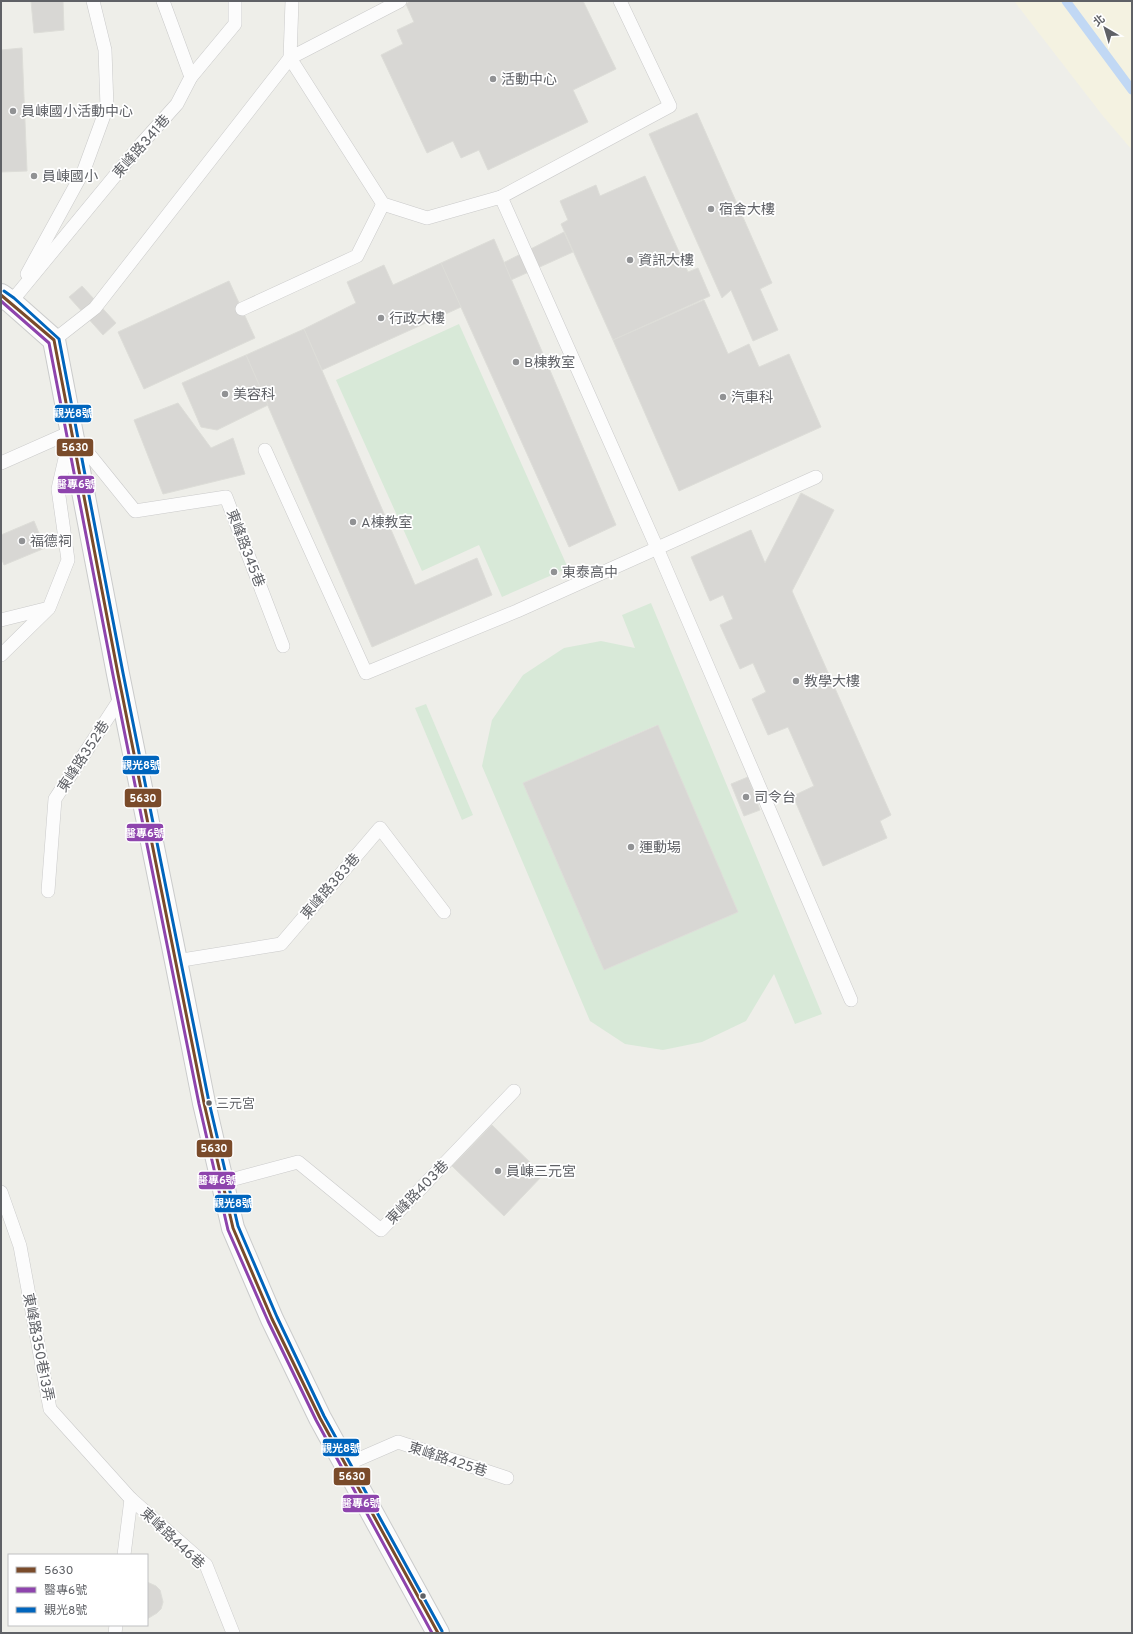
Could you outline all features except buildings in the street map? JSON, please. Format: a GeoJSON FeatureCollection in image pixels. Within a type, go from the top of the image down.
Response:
{"type":"FeatureCollection","features":[{"type":"Feature","properties":{"kind":"main road"},"geometry":{"type":"LineString","coordinates":[[6,298],[54,340],[122,696],[204,1103],[233,1228],[272,1319],[320,1418],[438,1633]]}},
{"type":"Feature","properties":{"kind":"lane"},"geometry":{"type":"LineString","coordinates":[[6,298],[84,170],[107,107],[105,50],[93,1]]}},
{"type":"Feature","properties":{"kind":"lane"},"geometry":{"type":"LineString","coordinates":[[163,1],[191,77]]}},
{"type":"Feature","properties":{"kind":"lane","name":"東峰路341巷"},"geometry":{"type":"LineString","coordinates":[[6,298],[178,104],[191,77],[235,24],[235,1]]}},
{"type":"Feature","properties":{"kind":"lane"},"geometry":{"type":"LineString","coordinates":[[292,1],[290,58],[383,204],[427,218],[501,197],[670,106],[620,1]]}},
{"type":"Feature","properties":{"kind":"lane"},"geometry":{"type":"LineString","coordinates":[[54,340],[94,308],[290,58],[400,1]]}},
{"type":"Feature","properties":{"kind":"lane"},"geometry":{"type":"LineString","coordinates":[[501,197],[657,548],[851,1000]]}},
{"type":"Feature","properties":{"kind":"lane"},"geometry":{"type":"LineString","coordinates":[[242,310],[357,256],[383,204]]}},
{"type":"Feature","properties":{"kind":"lane"},"geometry":{"type":"LineString","coordinates":[[1,463],[71,432]]}},
{"type":"Feature","properties":{"kind":"lane"},"geometry":{"type":"LineString","coordinates":[[1,655],[49,608],[68,560],[58,489],[71,432]]}},
{"type":"Feature","properties":{"kind":"lane","name":"東峰路345巷"},"geometry":{"type":"LineString","coordinates":[[71,432],[135,511],[226,497],[283,646]]}},
{"type":"Feature","properties":{"kind":"lane"},"geometry":{"type":"LineString","coordinates":[[265,450],[366,673],[517,611],[816,477]]}},
{"type":"Feature","properties":{"kind":"lane"},"geometry":{"type":"LineString","coordinates":[[1,620],[49,608]]}},
{"type":"Feature","properties":{"kind":"lane","name":"東峰路352巷"},"geometry":{"type":"LineString","coordinates":[[48,890],[55,799],[122,696]]}},
{"type":"Feature","properties":{"kind":"lane","name":"東峰路383巷"},"geometry":{"type":"LineString","coordinates":[[176,961],[281,944],[380,828],[444,912]]}},
{"type":"Feature","properties":{"kind":"lane","name":"東峰路403巷"},"geometry":{"type":"LineString","coordinates":[[223,1182],[298,1162],[381,1230],[514,1091]]}},
{"type":"Feature","properties":{"kind":"lane","name":"東峰路350巷13弄"},"geometry":{"type":"LineString","coordinates":[[1,1192],[20,1246],[50,1409],[131,1499]]}},
{"type":"Feature","properties":{"kind":"lane","name":"東峰路425巷"},"geometry":{"type":"LineString","coordinates":[[345,1465],[398,1442],[507,1478]]}},
{"type":"Feature","properties":{"kind":"lane","name":"東峰路446巷"},"geometry":{"type":"LineString","coordinates":[[124,1554],[131,1499]]}},
{"type":"Feature","properties":{"kind":"lane","name":"東峰路446巷"},"geometry":{"type":"LineString","coordinates":[[131,1499],[206,1565],[233,1633]]}},
{"type":"Feature","properties":{"kind":"green space"},"geometry":{"type":"Polygon","coordinates":[[[459,324],[568,568],[502,597],[479,545],[422,571],[336,380],[459,324]]]}},
{"type":"Feature","properties":{"kind":"green space"},"geometry":{"type":"Polygon","coordinates":[[[651,603],[822,1014],[795,1024],[774,974],[746,1021],[702,1042],[663,1050],[625,1044],[590,1021],[482,766],[492,720],[523,675],[564,648],[601,641],[635,648],[622,615],[651,603]],[[657,725],[523,783],[604,970],[738,912],[657,725]]]}},
{"type":"Feature","properties":{"kind":"green space"},"geometry":{"type":"Polygon","coordinates":[[[426,704],[473,815],[462,820],[415,708],[426,704]]]}},
{"type":"Feature","properties":{"kind":"sand"},"geometry":{"type":"Polygon","coordinates":[[[1014,1],[1132,1],[1132,150],[1103,116],[1014,1]]]}},
{"type":"Feature","properties":{"kind":"waterway"},"geometry":{"type":"LineString","coordinates":[[1066,1],[1132,90]]}},
{"type":"Feature","properties":{"kind":"transit line","name":"觀光8號"},"geometry":{"type":"LineString","coordinates":[[4,291],[14,298],[59,339],[123,673],[209,1102],[238,1226],[277,1317],[324,1416],[442,1631]]}},
{"type":"Feature","properties":{"kind":"transit line","name":"5630"},"geometry":{"type":"LineString","coordinates":[[1,295],[54,340],[118,674],[204,1103],[233,1228],[272,1319],[320,1418],[438,1633]]}},
{"type":"Feature","properties":{"kind":"transit line","name":"醫專6號"},"geometry":{"type":"LineString","coordinates":[[1,301],[49,343],[113,675],[199,1104],[228,1230],[268,1321],[316,1420],[432,1633]]}},
{"type":"Feature","properties":{"kind":"place","name":"活動中心"},"geometry":{"type":"Point","coordinates":[493,79]}},
{"type":"Feature","properties":{"kind":"place","name":"員崠國小活動中心"},"geometry":{"type":"Point","coordinates":[13,111]}},
{"type":"Feature","properties":{"kind":"place","name":"員崠國小"},"geometry":{"type":"Point","coordinates":[34,176]}},
{"type":"Feature","properties":{"kind":"place","name":"宿舍大樓"},"geometry":{"type":"Point","coordinates":[711,209]}},
{"type":"Feature","properties":{"kind":"place","name":"資訊大樓"},"geometry":{"type":"Point","coordinates":[630,260]}},
{"type":"Feature","properties":{"kind":"place","name":"行政大樓"},"geometry":{"type":"Point","coordinates":[381,318]}},
{"type":"Feature","properties":{"kind":"place","name":"B棟教室"},"geometry":{"type":"Point","coordinates":[516,362]}},
{"type":"Feature","properties":{"kind":"place","name":"美容科"},"geometry":{"type":"Point","coordinates":[225,394]}},
{"type":"Feature","properties":{"kind":"place","name":"汽車科"},"geometry":{"type":"Point","coordinates":[723,397]}},
{"type":"Feature","properties":{"kind":"place","name":"A棟教室"},"geometry":{"type":"Point","coordinates":[353,522]}},
{"type":"Feature","properties":{"kind":"place","name":"福德祠"},"geometry":{"type":"Point","coordinates":[22,541]}},
{"type":"Feature","properties":{"kind":"place","name":"東泰高中"},"geometry":{"type":"Point","coordinates":[554,572]}},
{"type":"Feature","properties":{"kind":"place","name":"教學大樓"},"geometry":{"type":"Point","coordinates":[796,681]}},
{"type":"Feature","properties":{"kind":"place","name":"司令台"},"geometry":{"type":"Point","coordinates":[746,797]}},
{"type":"Feature","properties":{"kind":"place","name":"運動場"},"geometry":{"type":"Point","coordinates":[631,847]}},
{"type":"Feature","properties":{"kind":"place","name":"三元宮"},"geometry":{"type":"Point","coordinates":[209,1103]}},
{"type":"Feature","properties":{"kind":"place","name":"員崠三元宮"},"geometry":{"type":"Point","coordinates":[498,1171]}}]}
